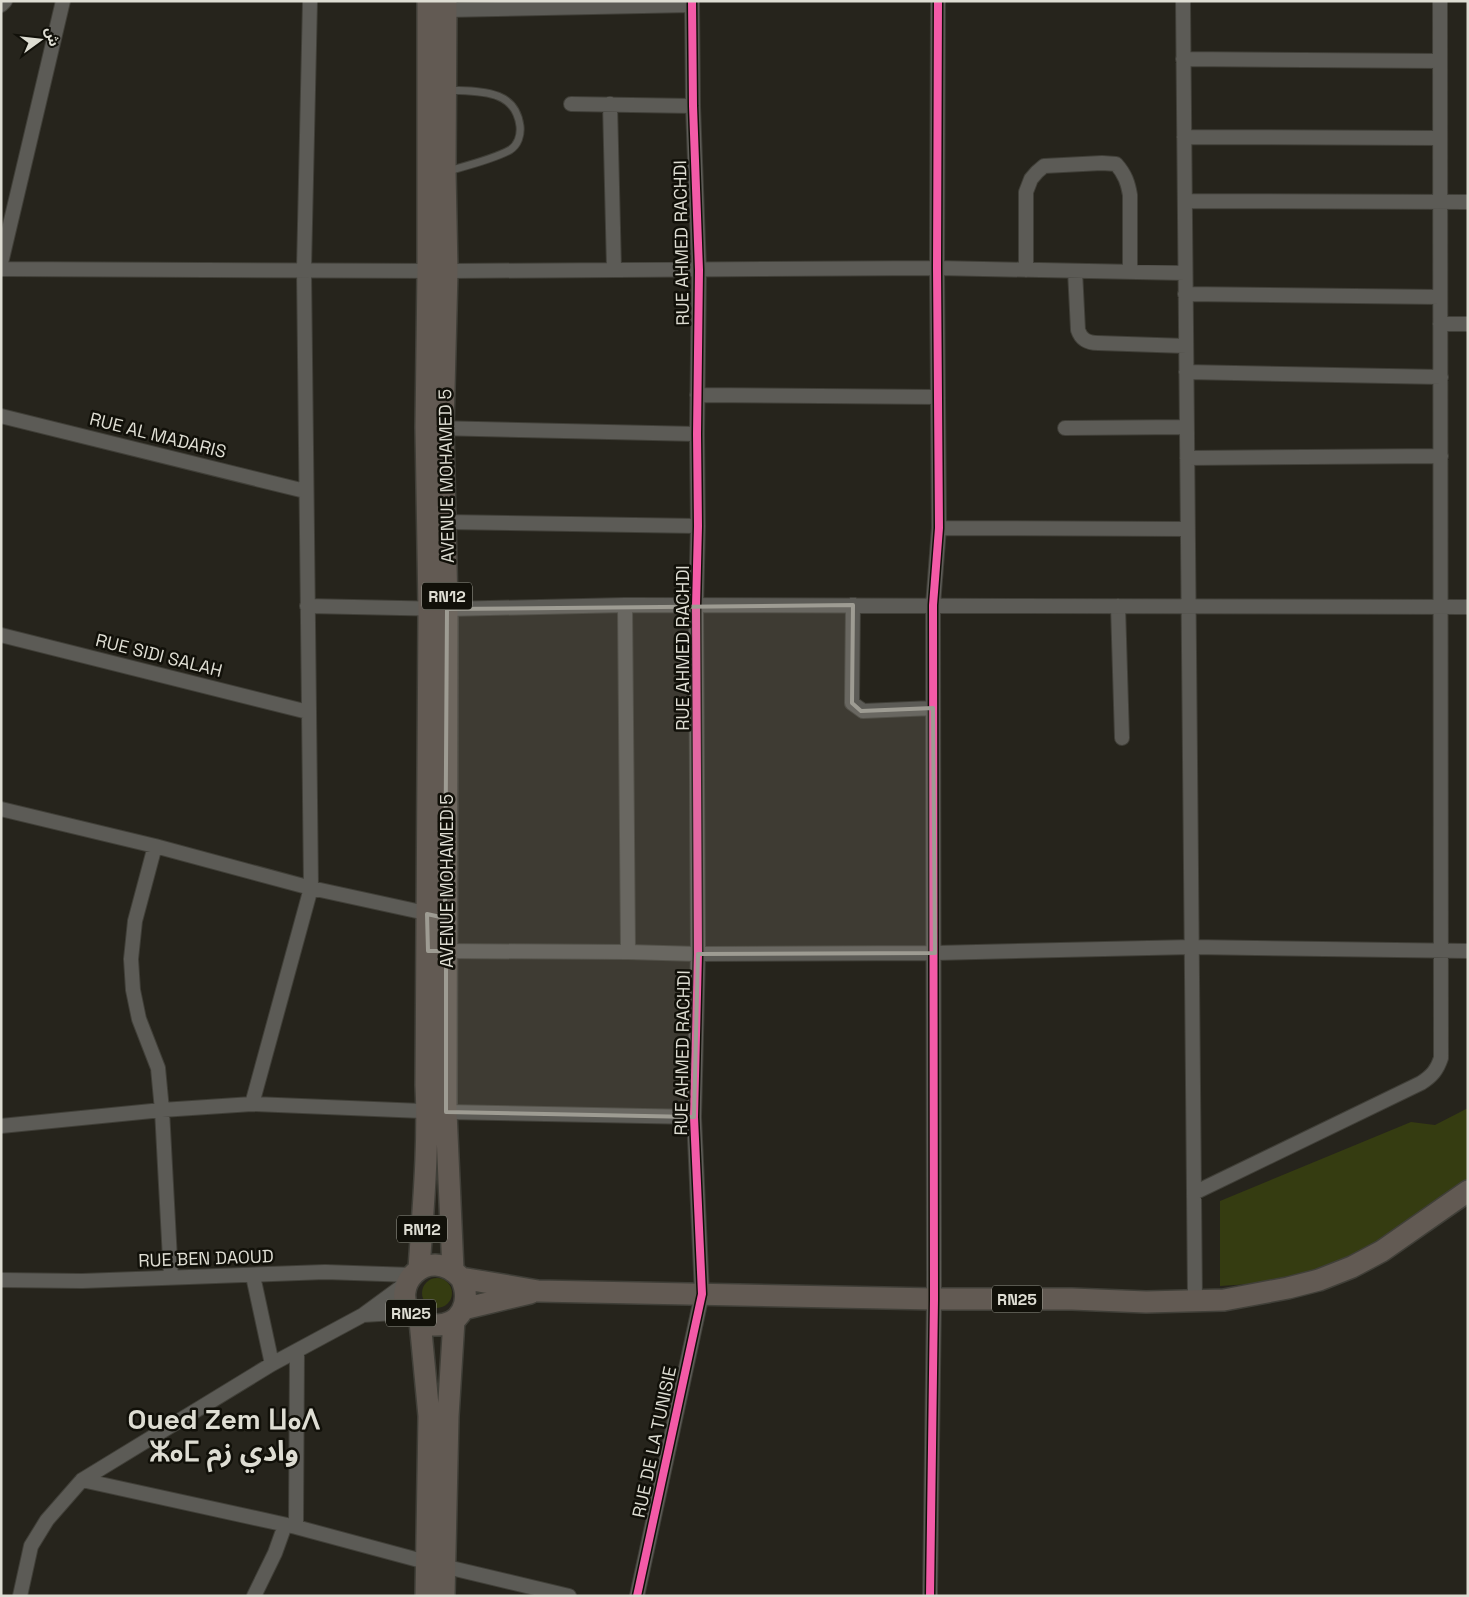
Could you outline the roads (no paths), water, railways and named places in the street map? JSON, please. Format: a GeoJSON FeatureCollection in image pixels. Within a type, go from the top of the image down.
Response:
{"type":"FeatureCollection","features":[{"type":"Feature","properties":{"kind":"main road","name":"AVENUE MOHAMED 5"},"geometry":{"type":"LineString","coordinates":[[440,4],[436,174],[438,270],[435,428],[438,609],[437,1112],[449,1192],[457,1274]]}},
{"type":"Feature","properties":{"kind":"main road","name":"AVENUE MOHAMED 5"},"geometry":{"type":"LineString","coordinates":[[435,428],[445,522],[438,609]]}},
{"type":"Feature","properties":{"kind":"main road","name":"AVENUE MOHAMED 5"},"geometry":{"type":"LineString","coordinates":[[413,1275],[437,1112]]}},
{"type":"Feature","properties":{"kind":"main road","name":"RN25"},"geometry":{"type":"LineString","coordinates":[[438,1416],[415,1317],[405,1297],[413,1275],[427,1266],[436,1264],[445,1266],[457,1274],[538,1291],[934,1299],[1195,1302],[1224,1300],[1320,1280],[1352,1267],[1390,1246],[1468,1191]]}},
{"type":"Feature","properties":{"kind":"main road","name":"RN25"},"geometry":{"type":"LineString","coordinates":[[426,1596],[435,1564],[438,1416],[458,1315],[466,1299],[465,1288],[457,1274]]}},
{"type":"Feature","properties":{"kind":"main road","name":"RN25"},"geometry":{"type":"LineString","coordinates":[[415,1317],[431,1326],[443,1325],[458,1315],[538,1291]]}},
{"type":"Feature","properties":{"kind":"main road","name":"RN25"},"geometry":{"type":"LineString","coordinates":[[435,1564],[444,1596]]}},
{"type":"Feature","properties":{"kind":"street"},"geometry":{"type":"LineString","coordinates":[[1,5],[6,1]]}},
{"type":"Feature","properties":{"kind":"street"},"geometry":{"type":"LineString","coordinates":[[1,263],[62,1]]}},
{"type":"Feature","properties":{"kind":"street"},"geometry":{"type":"LineString","coordinates":[[252,1104],[311,888],[305,491],[304,269],[310,1]]}},
{"type":"Feature","properties":{"kind":"street"},"geometry":{"type":"LineString","coordinates":[[930,1596],[934,1299],[933,605],[939,528],[937,268],[938,1]]}},
{"type":"Feature","properties":{"kind":"street"},"geometry":{"type":"LineString","coordinates":[[1183,1],[1195,1302]]}},
{"type":"Feature","properties":{"kind":"street"},"geometry":{"type":"LineString","coordinates":[[1194,1192],[1422,1083],[1437,1070],[1441,1058],[1440,1]]}},
{"type":"Feature","properties":{"kind":"street"},"geometry":{"type":"LineString","coordinates":[[440,4],[692,3]]}},
{"type":"Feature","properties":{"kind":"street","name":"RUE AHMED RACHDI"},"geometry":{"type":"LineString","coordinates":[[692,3],[693,106],[699,270],[696,606],[698,954],[694,1117],[702,1294]]}},
{"type":"Feature","properties":{"kind":"street"},"geometry":{"type":"LineString","coordinates":[[1183,59],[1440,61]]}},
{"type":"Feature","properties":{"kind":"street"},"geometry":{"type":"LineString","coordinates":[[570,104],[693,106]]}},
{"type":"Feature","properties":{"kind":"street"},"geometry":{"type":"LineString","coordinates":[[610,104],[614,269]]}},
{"type":"Feature","properties":{"kind":"street"},"geometry":{"type":"LineString","coordinates":[[1184,137],[1440,138]]}},
{"type":"Feature","properties":{"kind":"street"},"geometry":{"type":"LineString","coordinates":[[1026,270],[1026,192],[1031,180],[1044,166],[1102,163],[1116,164],[1123,172],[1128,184],[1130,195],[1130,272]]}},
{"type":"Feature","properties":{"kind":"street"},"geometry":{"type":"LineString","coordinates":[[1184,201],[1468,202]]}},
{"type":"Feature","properties":{"kind":"street"},"geometry":{"type":"LineString","coordinates":[[1,269],[699,270],[937,268],[1185,273]]}},
{"type":"Feature","properties":{"kind":"street"},"geometry":{"type":"LineString","coordinates":[[1075,271],[1078,330],[1086,341],[1186,346]]}},
{"type":"Feature","properties":{"kind":"street"},"geometry":{"type":"LineString","coordinates":[[1186,294],[1440,297]]}},
{"type":"Feature","properties":{"kind":"street"},"geometry":{"type":"LineString","coordinates":[[1440,324],[1468,324]]}},
{"type":"Feature","properties":{"kind":"street"},"geometry":{"type":"LineString","coordinates":[[1186,372],[1441,376]]}},
{"type":"Feature","properties":{"kind":"street"},"geometry":{"type":"LineString","coordinates":[[697,395],[938,397]]}},
{"type":"Feature","properties":{"kind":"street","name":"RUE AL MADARIS"},"geometry":{"type":"LineString","coordinates":[[1,416],[305,491]]}},
{"type":"Feature","properties":{"kind":"street"},"geometry":{"type":"LineString","coordinates":[[1065,428],[1187,427]]}},
{"type":"Feature","properties":{"kind":"street"},"geometry":{"type":"LineString","coordinates":[[435,428],[697,434]]}},
{"type":"Feature","properties":{"kind":"street"},"geometry":{"type":"LineString","coordinates":[[1187,458],[1441,456]]}},
{"type":"Feature","properties":{"kind":"street"},"geometry":{"type":"LineString","coordinates":[[445,522],[698,526]]}},
{"type":"Feature","properties":{"kind":"street"},"geometry":{"type":"LineString","coordinates":[[939,528],[1188,529]]}},
{"type":"Feature","properties":{"kind":"street"},"geometry":{"type":"LineString","coordinates":[[307,606],[438,609],[625,605],[1468,607]]}},
{"type":"Feature","properties":{"kind":"street"},"geometry":{"type":"LineString","coordinates":[[625,605],[628,952]]}},
{"type":"Feature","properties":{"kind":"street"},"geometry":{"type":"LineString","coordinates":[[853,605],[852,703],[863,711],[933,708]]}},
{"type":"Feature","properties":{"kind":"street"},"geometry":{"type":"LineString","coordinates":[[1118,606],[1122,738]]}},
{"type":"Feature","properties":{"kind":"street","name":"RUE SIDI SALAH"},"geometry":{"type":"LineString","coordinates":[[1,635],[308,712]]}},
{"type":"Feature","properties":{"kind":"street"},"geometry":{"type":"LineString","coordinates":[[1,808],[155,846],[311,888],[436,916]]}},
{"type":"Feature","properties":{"kind":"street"},"geometry":{"type":"LineString","coordinates":[[155,846],[135,921],[131,958],[133,990],[139,1019],[158,1068],[171,1278]]}},
{"type":"Feature","properties":{"kind":"street"},"geometry":{"type":"LineString","coordinates":[[437,951],[698,954],[935,953],[1192,947],[1468,951]]}},
{"type":"Feature","properties":{"kind":"street"},"geometry":{"type":"LineString","coordinates":[[1,1126],[162,1110],[252,1104],[437,1112],[694,1117]]}},
{"type":"Feature","properties":{"kind":"street","name":"RUE BEN DAOUD"},"geometry":{"type":"LineString","coordinates":[[1,1280],[254,1276],[325,1272],[413,1275]]}},
{"type":"Feature","properties":{"kind":"street"},"geometry":{"type":"LineString","coordinates":[[20,1596],[31,1546],[47,1520],[82,1480],[272,1364],[363,1315],[413,1275]]}},
{"type":"Feature","properties":{"kind":"street"},"geometry":{"type":"LineString","coordinates":[[254,1276],[272,1364]]}},
{"type":"Feature","properties":{"kind":"street","name":"RUE DE LA TUNISIE"},"geometry":{"type":"LineString","coordinates":[[636,1596],[702,1294]]}},
{"type":"Feature","properties":{"kind":"street"},"geometry":{"type":"LineString","coordinates":[[363,1315],[415,1317]]}},
{"type":"Feature","properties":{"kind":"street"},"geometry":{"type":"LineString","coordinates":[[254,1596],[290,1526],[297,1351]]}},
{"type":"Feature","properties":{"kind":"street"},"geometry":{"type":"LineString","coordinates":[[82,1480],[290,1526],[435,1564],[569,1596]]}},
{"type":"Feature","properties":{"kind":"lane"},"geometry":{"type":"LineString","coordinates":[[436,174],[478,162],[511,149],[517,143],[521,132],[519,118],[514,108],[509,101],[500,96],[438,89]]}},
{"type":"Feature","properties":{"kind":"district","name":"Oued Zem ⵡⴰⴷ ⵣⴰⵎ وادي زم"},"geometry":{"type":"Point","coordinates":[224,1435]}}]}
